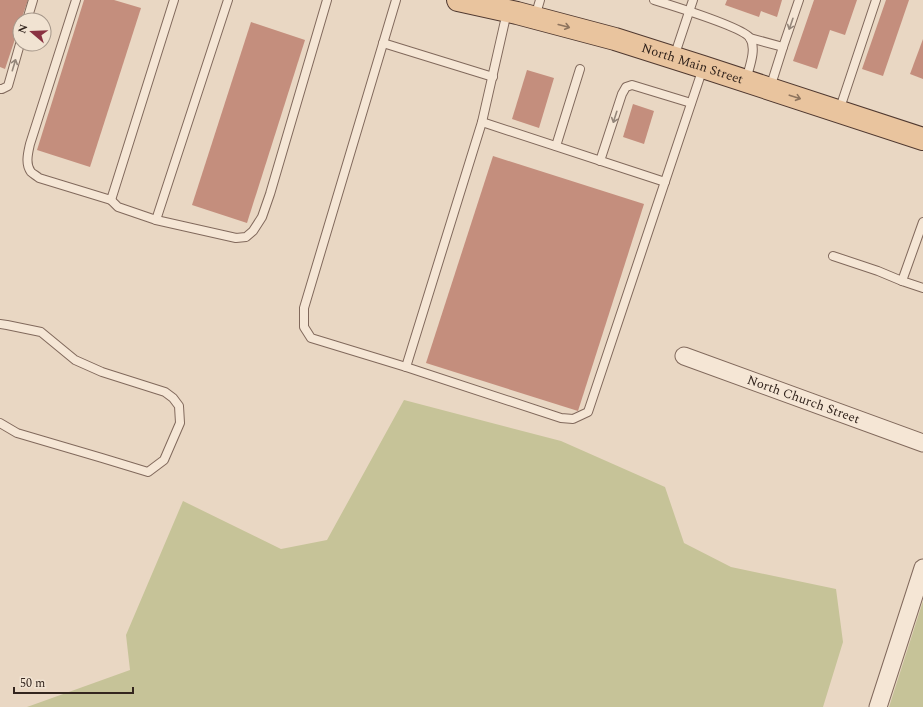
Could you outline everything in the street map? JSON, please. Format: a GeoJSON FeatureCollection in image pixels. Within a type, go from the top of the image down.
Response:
{"type":"FeatureCollection","features":[{"type":"Feature","properties":{"kind":"main road","name":"North Main Street"},"geometry":{"type":"LineString","coordinates":[[458,0],[508,11],[537,9],[615,39],[923,139]]}},
{"type":"Feature","properties":{"kind":"street","name":"North Church Street"},"geometry":{"type":"LineString","coordinates":[[684,356],[923,443]]}},
{"type":"Feature","properties":{"kind":"street"},"geometry":{"type":"LineString","coordinates":[[878,707],[923,568]]}},
{"type":"Feature","properties":{"kind":"lane"},"geometry":{"type":"LineString","coordinates":[[29,12],[33,0]]}},
{"type":"Feature","properties":{"kind":"lane"},"geometry":{"type":"LineString","coordinates":[[76,0],[30,144],[28,164],[31,172],[39,178],[111,200],[118,207],[156,220],[236,238],[246,237],[253,230],[262,216],[270,194],[327,0]]}},
{"type":"Feature","properties":{"kind":"lane"},"geometry":{"type":"LineString","coordinates":[[111,200],[174,0]]}},
{"type":"Feature","properties":{"kind":"lane"},"geometry":{"type":"LineString","coordinates":[[156,220],[228,0]]}},
{"type":"Feature","properties":{"kind":"lane"},"geometry":{"type":"LineString","coordinates":[[396,0],[304,308],[304,327],[311,338],[406,367],[561,418],[573,419],[588,412],[703,67]]}},
{"type":"Feature","properties":{"kind":"lane"},"geometry":{"type":"LineString","coordinates":[[654,0],[690,11],[742,31],[750,38],[783,47]]}},
{"type":"Feature","properties":{"kind":"lane"},"geometry":{"type":"LineString","coordinates":[[674,57],[693,0]]}},
{"type":"Feature","properties":{"kind":"lane"},"geometry":{"type":"LineString","coordinates":[[770,89],[799,0]]}},
{"type":"Feature","properties":{"kind":"lane"},"geometry":{"type":"LineString","coordinates":[[838,111],[876,0]]}},
{"type":"Feature","properties":{"kind":"lane"},"geometry":{"type":"LineString","coordinates":[[406,367],[482,122],[508,11]]}},
{"type":"Feature","properties":{"kind":"lane"},"geometry":{"type":"LineString","coordinates":[[746,81],[754,50],[750,38]]}},
{"type":"Feature","properties":{"kind":"lane"},"geometry":{"type":"LineString","coordinates":[[384,43],[493,77]]}},
{"type":"Feature","properties":{"kind":"lane"},"geometry":{"type":"LineString","coordinates":[[4,87],[17,52]]}},
{"type":"Feature","properties":{"kind":"lane"},"geometry":{"type":"LineString","coordinates":[[556,146],[580,69]]}},
{"type":"Feature","properties":{"kind":"lane"},"geometry":{"type":"LineString","coordinates":[[600,161],[622,94],[626,87],[632,85],[691,103]]}},
{"type":"Feature","properties":{"kind":"lane"},"geometry":{"type":"LineString","coordinates":[[482,122],[664,182]]}},
{"type":"Feature","properties":{"kind":"lane"},"geometry":{"type":"LineString","coordinates":[[902,281],[923,222]]}},
{"type":"Feature","properties":{"kind":"lane"},"geometry":{"type":"LineString","coordinates":[[833,256],[923,288]]}},
{"type":"Feature","properties":{"kind":"lane"},"geometry":{"type":"LineString","coordinates":[[0,324],[41,332],[75,360],[102,372],[165,392],[173,398],[179,406],[180,423],[164,460],[148,472],[17,433],[0,423]]}},
{"type":"Feature","properties":{"kind":"shaded area"},"geometry":{"type":"Polygon","coordinates":[[[404,400],[561,441],[665,487],[684,543],[731,567],[836,589],[843,642],[823,707],[27,707],[130,670],[126,635],[183,501],[281,549],[327,540],[404,400]]]}},
{"type":"Feature","properties":{"kind":"shaded area"},"geometry":{"type":"Polygon","coordinates":[[[923,601],[923,707],[889,707],[923,601]]]}},
{"type":"Feature","properties":{"kind":"building"},"geometry":{"type":"Polygon","coordinates":[[[0,0],[28,0],[24,12],[12,12],[12,48],[5,69],[0,67],[0,0]]]}},
{"type":"Feature","properties":{"kind":"building"},"geometry":{"type":"Polygon","coordinates":[[[84,0],[114,0],[141,8],[90,167],[37,150],[84,0]]]}},
{"type":"Feature","properties":{"kind":"building"},"geometry":{"type":"Polygon","coordinates":[[[727,0],[782,0],[777,17],[761,11],[759,17],[725,5],[727,0]]]}},
{"type":"Feature","properties":{"kind":"building"},"geometry":{"type":"Polygon","coordinates":[[[814,0],[857,0],[845,35],[830,30],[817,69],[793,61],[814,0]]]}},
{"type":"Feature","properties":{"kind":"building"},"geometry":{"type":"Polygon","coordinates":[[[886,0],[909,0],[883,76],[862,69],[886,0]]]}},
{"type":"Feature","properties":{"kind":"building"},"geometry":{"type":"Polygon","coordinates":[[[251,22],[305,40],[247,223],[192,205],[251,22]]]}},
{"type":"Feature","properties":{"kind":"building"},"geometry":{"type":"Polygon","coordinates":[[[923,39],[923,79],[910,74],[923,39]]]}},
{"type":"Feature","properties":{"kind":"building"},"geometry":{"type":"Polygon","coordinates":[[[527,70],[554,78],[539,128],[512,119],[527,70]]]}},
{"type":"Feature","properties":{"kind":"building"},"geometry":{"type":"Polygon","coordinates":[[[633,104],[654,111],[644,144],[623,137],[633,104]]]}},
{"type":"Feature","properties":{"kind":"building"},"geometry":{"type":"Polygon","coordinates":[[[493,156],[644,204],[578,411],[426,363],[493,156]]]}}]}
